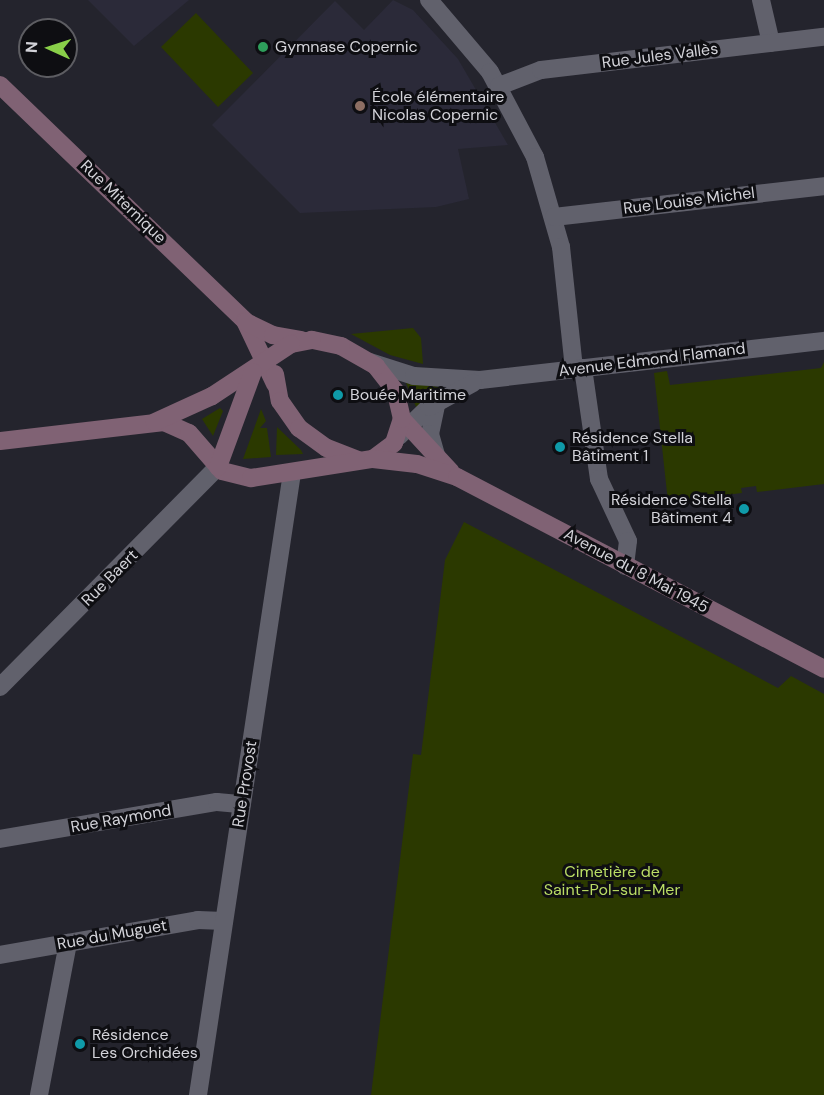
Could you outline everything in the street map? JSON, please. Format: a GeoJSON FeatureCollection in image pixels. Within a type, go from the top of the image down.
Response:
{"type":"FeatureCollection","features":[{"type":"Feature","properties":{"kind":"street"},"geometry":{"type":"LineString","coordinates":[[429,0],[499,86],[529,142],[554,217],[599,479],[628,541],[625,566]]}},
{"type":"Feature","properties":{"kind":"street"},"geometry":{"type":"LineString","coordinates":[[761,0],[771,43]]}},
{"type":"Feature","properties":{"kind":"street","name":"Rue Jules Vallès"},"geometry":{"type":"LineString","coordinates":[[499,86],[541,70],[824,37]]}},
{"type":"Feature","properties":{"kind":"street","name":"Rue Miternique"},"geometry":{"type":"LineString","coordinates":[[0,85],[245,321]]}},
{"type":"Feature","properties":{"kind":"street","name":"Rue Louise Michel"},"geometry":{"type":"LineString","coordinates":[[554,217],[824,186]]}},
{"type":"Feature","properties":{"kind":"street"},"geometry":{"type":"LineString","coordinates":[[245,321],[273,335],[334,343],[370,362],[414,376],[480,380]]}},
{"type":"Feature","properties":{"kind":"street"},"geometry":{"type":"LineString","coordinates":[[245,321],[260,368],[275,384],[286,412],[312,439],[344,456],[417,464],[456,477]]}},
{"type":"Feature","properties":{"kind":"street"},"geometry":{"type":"LineString","coordinates":[[0,441],[156,422],[260,368],[305,340]]}},
{"type":"Feature","properties":{"kind":"street","name":"Avenue Edmond Flamand"},"geometry":{"type":"LineString","coordinates":[[480,380],[824,341]]}},
{"type":"Feature","properties":{"kind":"street"},"geometry":{"type":"LineString","coordinates":[[275,384],[284,351]]}},
{"type":"Feature","properties":{"kind":"street"},"geometry":{"type":"LineString","coordinates":[[370,362],[392,385],[402,428],[456,477]]}},
{"type":"Feature","properties":{"kind":"street"},"geometry":{"type":"LineString","coordinates":[[218,467],[260,368]]}},
{"type":"Feature","properties":{"kind":"street"},"geometry":{"type":"LineString","coordinates":[[156,422],[185,430],[218,467],[245,478],[292,473],[371,460],[402,428],[437,401],[480,380]]}},
{"type":"Feature","properties":{"kind":"street"},"geometry":{"type":"LineString","coordinates":[[437,401],[430,434],[438,459]]}},
{"type":"Feature","properties":{"kind":"street","name":"Rue Baert"},"geometry":{"type":"LineString","coordinates":[[0,687],[218,467]]}},
{"type":"Feature","properties":{"kind":"street","name":"Rue Provost"},"geometry":{"type":"LineString","coordinates":[[198,1095],[292,473]]}},
{"type":"Feature","properties":{"kind":"street","name":"Avenue du 8 Mai 1945"},"geometry":{"type":"LineString","coordinates":[[456,477],[821,669]]}},
{"type":"Feature","properties":{"kind":"street","name":"Rue Raymond"},"geometry":{"type":"LineString","coordinates":[[0,840],[217,802],[242,804]]}},
{"type":"Feature","properties":{"kind":"street","name":"Rue du Muguet"},"geometry":{"type":"LineString","coordinates":[[0,955],[198,920],[225,921]]}},
{"type":"Feature","properties":{"kind":"street"},"geometry":{"type":"LineString","coordinates":[[39,1095],[68,943]]}},
{"type":"Feature","properties":{"kind":"shaded area"},"geometry":{"type":"Polygon","coordinates":[[[88,0],[189,0],[134,46],[88,0]]]}},
{"type":"Feature","properties":{"kind":"shaded area","name":"École élémentaire Nicolas Copernic"},"geometry":{"type":"Polygon","coordinates":[[[393,0],[413,10],[458,59],[508,145],[458,149],[469,199],[436,207],[300,213],[212,125],[335,1],[364,30],[393,0]]]}},
{"type":"Feature","properties":{"kind":"green space"},"geometry":{"type":"Polygon","coordinates":[[[196,13],[253,73],[218,107],[161,47],[196,13]]]}},
{"type":"Feature","properties":{"kind":"green space"},"geometry":{"type":"Polygon","coordinates":[[[413,328],[421,338],[423,364],[390,355],[351,334],[413,328]]]}},
{"type":"Feature","properties":{"kind":"green space"},"geometry":{"type":"Polygon","coordinates":[[[824,362],[824,484],[757,492],[756,486],[741,488],[742,493],[668,502],[654,373],[667,371],[670,385],[821,368],[824,362]]]}},
{"type":"Feature","properties":{"kind":"green space"},"geometry":{"type":"Polygon","coordinates":[[[406,383],[439,387],[440,391],[417,409],[406,383]]]}},
{"type":"Feature","properties":{"kind":"green space"},"geometry":{"type":"Polygon","coordinates":[[[220,408],[223,411],[213,436],[202,419],[220,408]]]}},
{"type":"Feature","properties":{"kind":"green space"},"geometry":{"type":"Polygon","coordinates":[[[261,409],[266,421],[260,428],[267,428],[271,457],[243,459],[261,409]]]}},
{"type":"Feature","properties":{"kind":"green space"},"geometry":{"type":"Polygon","coordinates":[[[277,427],[301,450],[303,454],[276,455],[277,427]]]}},
{"type":"Feature","properties":{"kind":"green space","name":"Cimetière de Saint-Pol-sur-Mer"},"geometry":{"type":"Polygon","coordinates":[[[464,522],[778,688],[791,676],[824,694],[824,1095],[371,1095],[413,754],[421,755],[445,560],[464,522]]]}},
{"type":"Feature","properties":{"kind":"place","name":"Gymnase Copernic"},"geometry":{"type":"Point","coordinates":[263,47]}},
{"type":"Feature","properties":{"kind":"place","name":"École élémentaire Nicolas Copernic"},"geometry":{"type":"Point","coordinates":[360,106]}},
{"type":"Feature","properties":{"kind":"place","name":"Bouée Maritime"},"geometry":{"type":"Point","coordinates":[338,395]}},
{"type":"Feature","properties":{"kind":"place","name":"Résidence Stella Bâtiment 1"},"geometry":{"type":"Point","coordinates":[560,447]}},
{"type":"Feature","properties":{"kind":"place","name":"Résidence Stella Bâtiment 4"},"geometry":{"type":"Point","coordinates":[744,509]}},
{"type":"Feature","properties":{"kind":"place","name":"Résidence Les Orchidées"},"geometry":{"type":"Point","coordinates":[80,1044]}}]}
